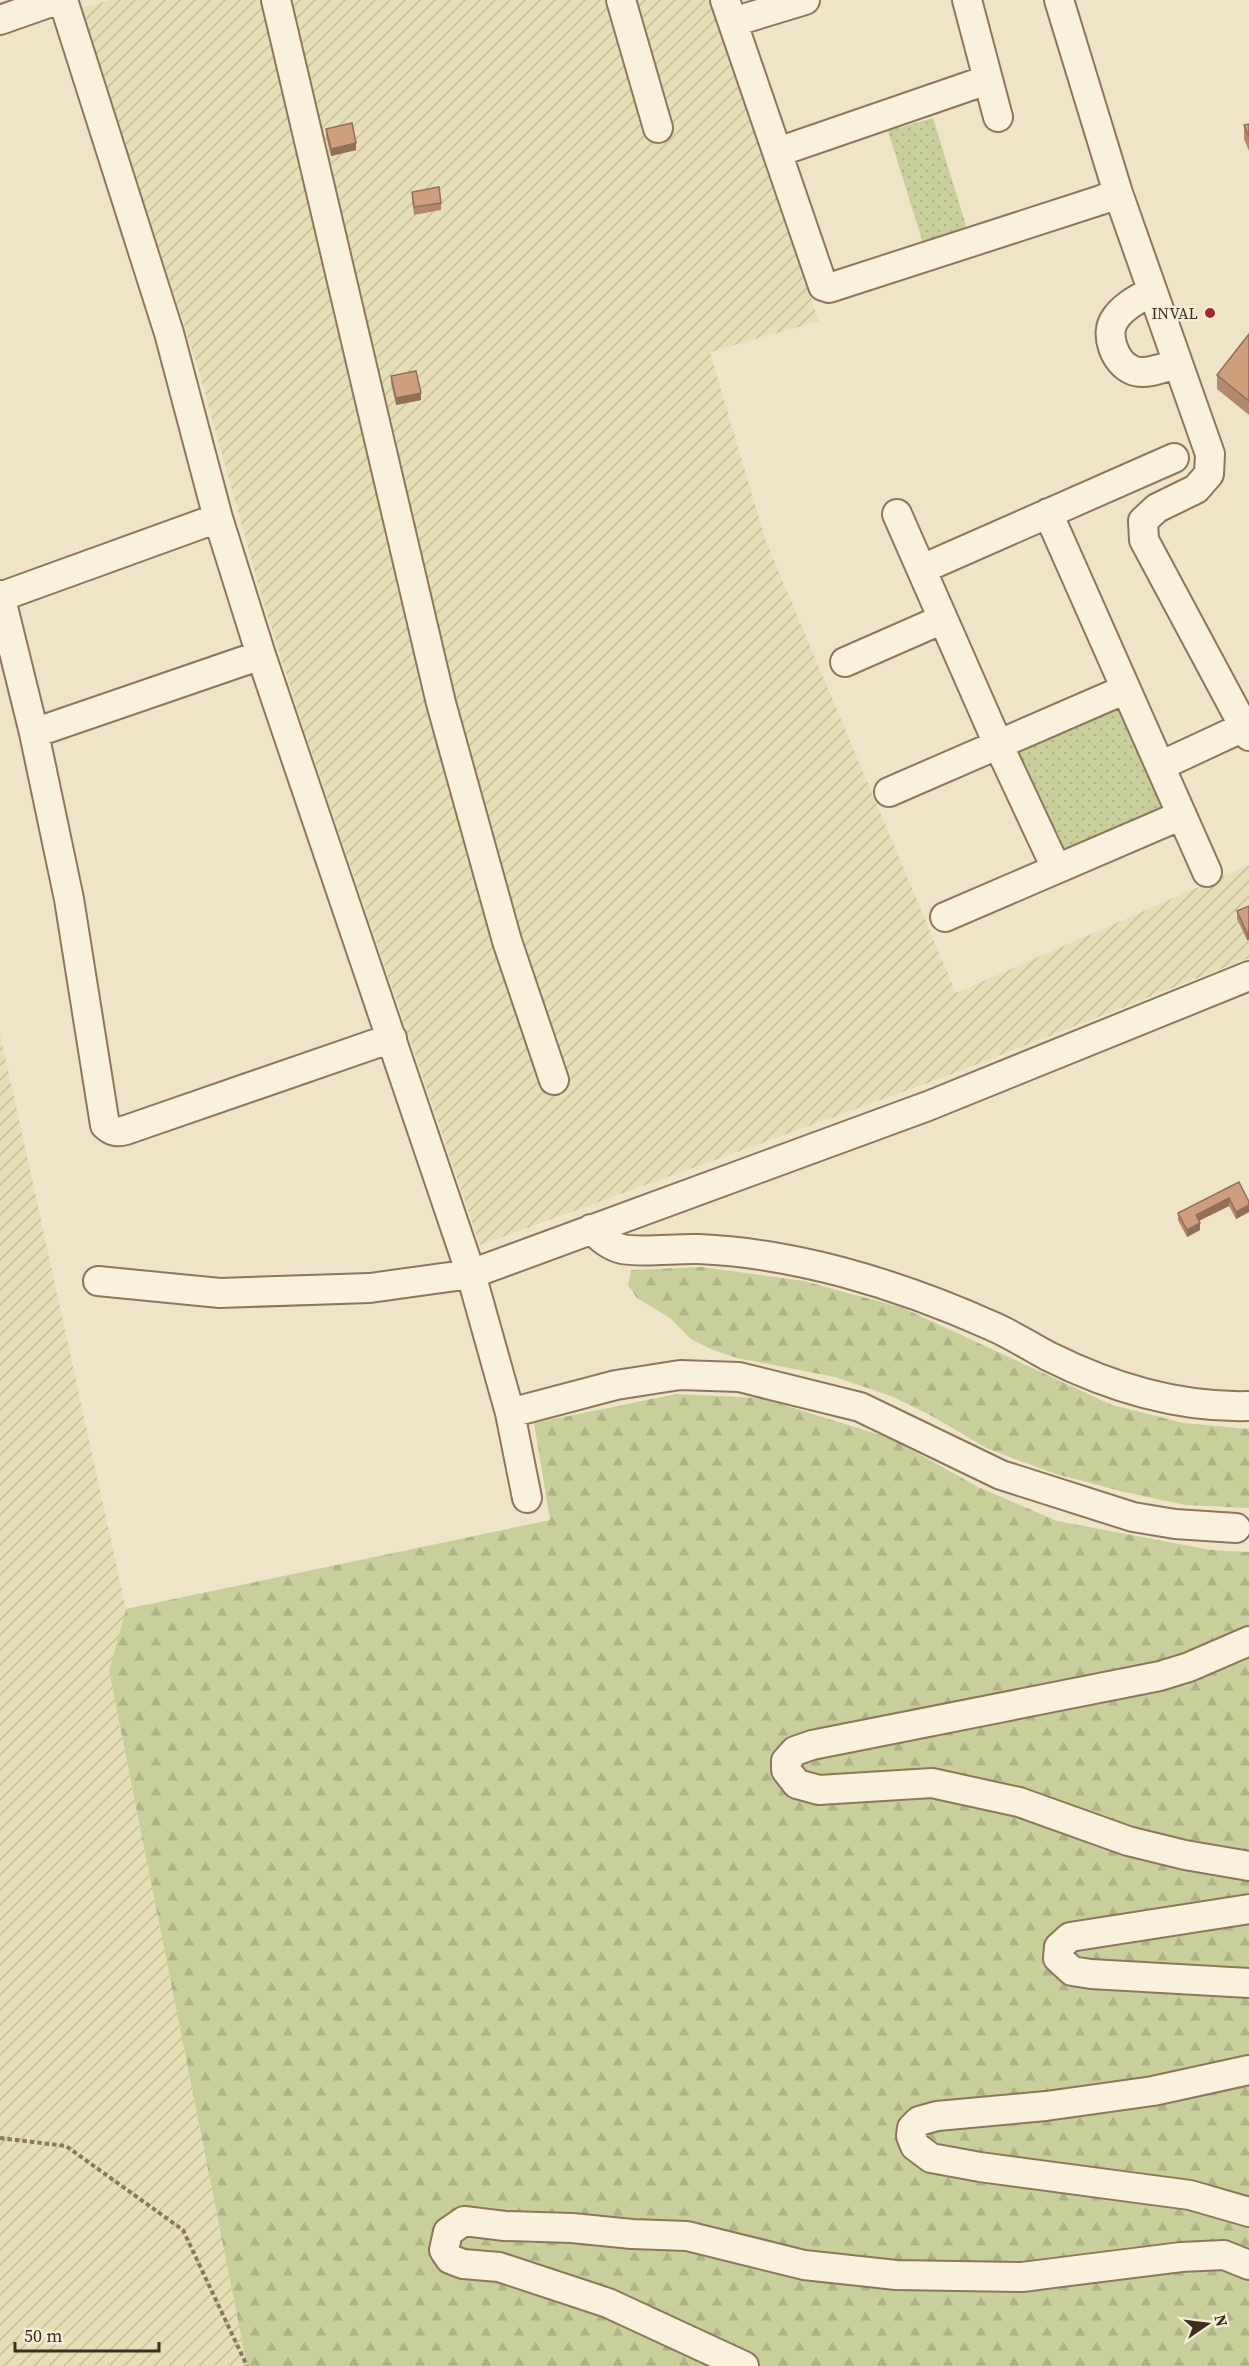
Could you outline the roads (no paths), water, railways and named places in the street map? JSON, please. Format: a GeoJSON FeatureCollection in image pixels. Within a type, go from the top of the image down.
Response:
{"type":"FeatureCollection","features":[{"type":"Feature","properties":{"kind":"street"},"geometry":{"type":"LineString","coordinates":[[0,20],[57,0]]}},
{"type":"Feature","properties":{"kind":"street"},"geometry":{"type":"LineString","coordinates":[[63,0],[169,333],[218,518],[261,655],[471,1274],[510,1413],[526,1498]]}},
{"type":"Feature","properties":{"kind":"street"},"geometry":{"type":"LineString","coordinates":[[276,0],[441,703],[507,941],[554,1080]]}},
{"type":"Feature","properties":{"kind":"street"},"geometry":{"type":"LineString","coordinates":[[621,0],[658,128]]}},
{"type":"Feature","properties":{"kind":"street"},"geometry":{"type":"LineString","coordinates":[[805,0],[729,11],[822,282],[829,288],[1101,201],[1118,193]]}},
{"type":"Feature","properties":{"kind":"street"},"geometry":{"type":"LineString","coordinates":[[967,0],[998,117]]}},
{"type":"Feature","properties":{"kind":"street"},"geometry":{"type":"LineString","coordinates":[[1059,0],[1118,193],[1210,453],[1209,474],[1196,489],[1157,508],[1143,521],[1144,540],[1246,731],[1160,766]]}},
{"type":"Feature","properties":{"kind":"street"},"geometry":{"type":"LineString","coordinates":[[778,152],[987,80]]}},
{"type":"Feature","properties":{"kind":"street"},"geometry":{"type":"LineString","coordinates":[[1152,291],[1120,312],[1114,319],[1109,329],[1112,344],[1119,358],[1131,370],[1143,372],[1178,363]]}},
{"type":"Feature","properties":{"kind":"street"},"geometry":{"type":"LineString","coordinates":[[922,570],[1174,458]]}},
{"type":"Feature","properties":{"kind":"street"},"geometry":{"type":"LineString","coordinates":[[1048,513],[1207,872]]}},
{"type":"Feature","properties":{"kind":"street"},"geometry":{"type":"LineString","coordinates":[[897,514],[998,744],[1056,868]]}},
{"type":"Feature","properties":{"kind":"street"},"geometry":{"type":"LineString","coordinates":[[218,518],[0,596],[34,733],[71,910],[105,1125],[112,1131],[126,1130],[392,1038]]}},
{"type":"Feature","properties":{"kind":"street"},"geometry":{"type":"LineString","coordinates":[[845,662],[943,619]]}},
{"type":"Feature","properties":{"kind":"street"},"geometry":{"type":"LineString","coordinates":[[34,733],[261,655]]}},
{"type":"Feature","properties":{"kind":"street"},"geometry":{"type":"LineString","coordinates":[[889,792],[1126,689]]}},
{"type":"Feature","properties":{"kind":"street"},"geometry":{"type":"LineString","coordinates":[[945,917],[1182,815]]}},
{"type":"Feature","properties":{"kind":"street"},"geometry":{"type":"LineString","coordinates":[[98,1281],[220,1293],[370,1287],[471,1274],[928,1106],[1249,976]]}},
{"type":"Feature","properties":{"kind":"street"},"geometry":{"type":"LineString","coordinates":[[591,1229],[607,1243],[622,1249],[700,1249],[763,1255],[842,1272],[935,1302],[995,1327],[1101,1380],[1171,1400],[1223,1407],[1249,1406]]}},
{"type":"Feature","properties":{"kind":"street"},"geometry":{"type":"LineString","coordinates":[[510,1413],[606,1388],[680,1375],[739,1377],[860,1407],[1001,1475],[1133,1517],[1175,1524],[1236,1528]]}},
{"type":"Feature","properties":{"kind":"street"},"geometry":{"type":"LineString","coordinates":[[1249,1641],[1189,1667],[1160,1676],[812,1745],[795,1751],[786,1761],[786,1770],[797,1784],[819,1790],[932,1784],[1019,1802],[1128,1841],[1185,1855],[1249,1866]]}},
{"type":"Feature","properties":{"kind":"street"},"geometry":{"type":"LineString","coordinates":[[1249,1909],[1070,1936],[1059,1947],[1058,1958],[1072,1971],[1091,1974],[1249,1983]]}},
{"type":"Feature","properties":{"kind":"street"},"geometry":{"type":"LineString","coordinates":[[1249,2070],[1153,2091],[1046,2106],[937,2116],[919,2121],[912,2128],[911,2136],[915,2146],[931,2158],[980,2167],[1190,2195],[1249,2212]]}},
{"type":"Feature","properties":{"kind":"street"},"geometry":{"type":"LineString","coordinates":[[744,2366],[608,2303],[499,2267],[463,2264],[450,2259],[444,2250],[448,2232],[464,2221],[505,2226],[687,2236],[804,2265],[896,2275],[1022,2277],[1181,2257],[1224,2255],[1249,2265]]}},
{"type":"Feature","properties":{"kind":"place","name":"INVAL"},"geometry":{"type":"Point","coordinates":[1210,313]}}]}
